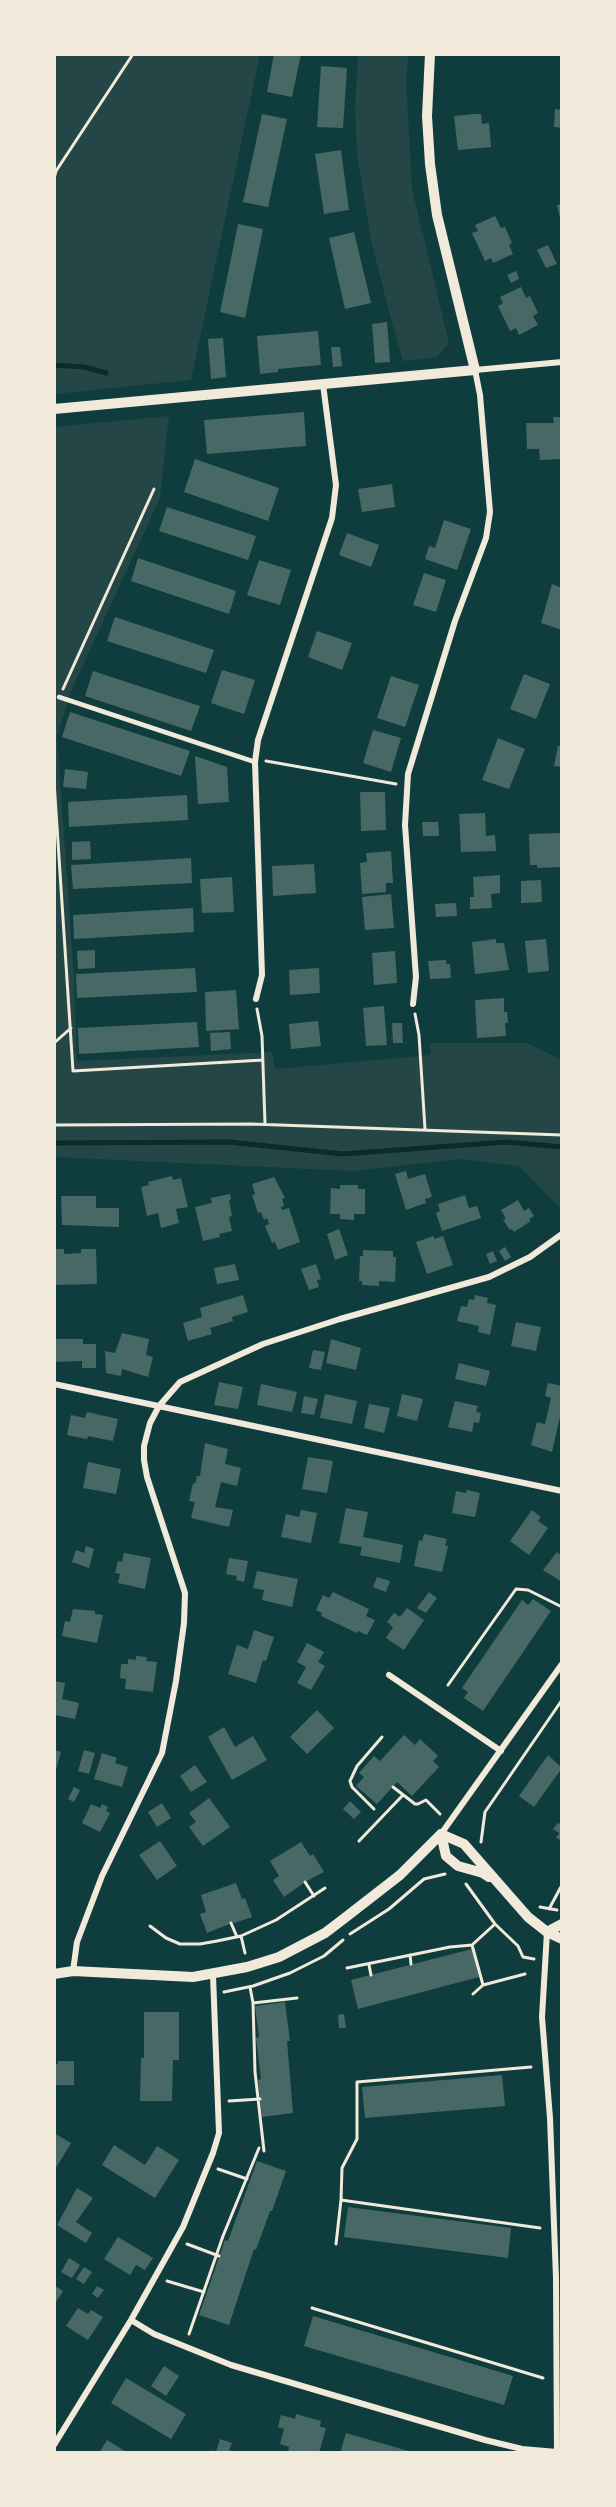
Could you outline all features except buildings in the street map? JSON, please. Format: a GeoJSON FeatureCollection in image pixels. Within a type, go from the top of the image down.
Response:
{"type":"FeatureCollection","features":[{"type":"Feature","properties":{"kind":"street"},"geometry":{"type":"LineString","coordinates":[[413,1004],[416,977],[405,825],[406,786],[455,621],[486,538],[490,512],[480,395],[437,216],[427,116],[430,54]]}},
{"type":"Feature","properties":{"kind":"street"},"geometry":{"type":"LineString","coordinates":[[54,409],[562,362]]}},
{"type":"Feature","properties":{"kind":"street"},"geometry":{"type":"LineString","coordinates":[[256,999],[262,975],[255,762],[258,740],[332,519],[336,485],[323,384]]}},
{"type":"Feature","properties":{"kind":"street"},"geometry":{"type":"LineString","coordinates":[[73,1971],[76,1942],[102,1876],[162,1753],[176,1681],[184,1623],[185,1593],[147,1477],[144,1460],[144,1446],[150,1423],[159,1406],[180,1382],[253,1349],[340,1319],[489,1276],[523,1261],[562,1234]]}},
{"type":"Feature","properties":{"kind":"street"},"geometry":{"type":"LineString","coordinates":[[54,1384],[562,1491]]}},
{"type":"Feature","properties":{"kind":"street"},"geometry":{"type":"LineString","coordinates":[[54,1974],[73,1971],[168,1977],[213,1975],[279,1957],[325,1933],[400,1875],[441,1834],[562,1664]]}},
{"type":"Feature","properties":{"kind":"street"},"geometry":{"type":"LineString","coordinates":[[389,1676],[501,1751]]}},
{"type":"Feature","properties":{"kind":"street"},"geometry":{"type":"LineString","coordinates":[[441,1834],[446,1856],[458,1866],[483,1873],[499,1884]]}},
{"type":"Feature","properties":{"kind":"street"},"geometry":{"type":"LineString","coordinates":[[441,1834],[464,1844],[528,1917],[547,1932],[562,1939]]}},
{"type":"Feature","properties":{"kind":"street"},"geometry":{"type":"LineString","coordinates":[[547,1932],[562,1924]]}},
{"type":"Feature","properties":{"kind":"street"},"geometry":{"type":"LineString","coordinates":[[131,2320],[154,2334],[231,2365],[485,2440],[522,2449],[557,2452],[558,2409],[550,2118],[542,2017],[547,1932]]}},
{"type":"Feature","properties":{"kind":"street"},"geometry":{"type":"LineString","coordinates":[[54,2445],[131,2320],[183,2227],[219,2133],[213,1975]]}},
{"type":"Feature","properties":{"kind":"lane"},"geometry":{"type":"LineString","coordinates":[[59,697],[255,762]]}},
{"type":"Feature","properties":{"kind":"path"},"geometry":{"type":"LineString","coordinates":[[54,178],[56,171],[134,54]]}},
{"type":"Feature","properties":{"kind":"path"},"geometry":{"type":"LineString","coordinates":[[59,697],[154,489]]}},
{"type":"Feature","properties":{"kind":"path"},"geometry":{"type":"LineString","coordinates":[[255,762],[270,761],[406,786]]}},
{"type":"Feature","properties":{"kind":"path"},"geometry":{"type":"LineString","coordinates":[[54,781],[74,1071],[262,1060]]}},
{"type":"Feature","properties":{"kind":"path"},"geometry":{"type":"LineString","coordinates":[[256,999],[262,1036],[265,1124]]}},
{"type":"Feature","properties":{"kind":"path"},"geometry":{"type":"LineString","coordinates":[[413,1004],[419,1035],[425,1129]]}},
{"type":"Feature","properties":{"kind":"path"},"geometry":{"type":"LineString","coordinates":[[54,1043],[71,1028]]}},
{"type":"Feature","properties":{"kind":"path"},"geometry":{"type":"LineString","coordinates":[[54,1125],[265,1124],[562,1134]]}},
{"type":"Feature","properties":{"kind":"path"},"geometry":{"type":"LineString","coordinates":[[448,1685],[516,1589],[528,1590],[562,1607]]}},
{"type":"Feature","properties":{"kind":"path"},"geometry":{"type":"LineString","coordinates":[[481,1846],[485,1812],[562,1700]]}},
{"type":"Feature","properties":{"kind":"path"},"geometry":{"type":"LineString","coordinates":[[374,1809],[352,1787],[350,1781],[357,1766],[382,1737]]}},
{"type":"Feature","properties":{"kind":"path"},"geometry":{"type":"LineString","coordinates":[[393,1787],[418,1804],[426,1800],[440,1814]]}},
{"type":"Feature","properties":{"kind":"path"},"geometry":{"type":"LineString","coordinates":[[359,1841],[403,1795]]}},
{"type":"Feature","properties":{"kind":"path"},"geometry":{"type":"LineString","coordinates":[[230,1991],[290,1973],[324,1956],[349,1934],[389,1909],[424,1879],[449,1874]]}},
{"type":"Feature","properties":{"kind":"path"},"geometry":{"type":"LineString","coordinates":[[457,1878],[468,1885],[495,1924],[518,1946],[523,1957]]}},
{"type":"Feature","properties":{"kind":"path"},"geometry":{"type":"LineString","coordinates":[[305,1882],[314,1896]]}},
{"type":"Feature","properties":{"kind":"path"},"geometry":{"type":"LineString","coordinates":[[549,1909],[562,1885]]}},
{"type":"Feature","properties":{"kind":"path"},"geometry":{"type":"LineString","coordinates":[[150,1926],[166,1938],[180,1944],[200,1944],[239,1936],[282,1916],[325,1888]]}},
{"type":"Feature","properties":{"kind":"path"},"geometry":{"type":"LineString","coordinates":[[231,1923],[239,1936],[244,1953]]}},
{"type":"Feature","properties":{"kind":"path"},"geometry":{"type":"LineString","coordinates":[[347,1968],[450,1947],[472,1945],[495,1924]]}},
{"type":"Feature","properties":{"kind":"path"},"geometry":{"type":"LineString","coordinates":[[472,1945],[483,1986]]}},
{"type":"Feature","properties":{"kind":"path"},"geometry":{"type":"LineString","coordinates":[[450,1947],[452,1954]]}},
{"type":"Feature","properties":{"kind":"path"},"geometry":{"type":"LineString","coordinates":[[410,1955],[411,1965]]}},
{"type":"Feature","properties":{"kind":"path"},"geometry":{"type":"LineString","coordinates":[[369,1965],[371,1975]]}},
{"type":"Feature","properties":{"kind":"path"},"geometry":{"type":"LineString","coordinates":[[473,1994],[483,1986],[525,1974]]}},
{"type":"Feature","properties":{"kind":"path"},"geometry":{"type":"LineString","coordinates":[[250,1986],[264,2151]]}},
{"type":"Feature","properties":{"kind":"path"},"geometry":{"type":"LineString","coordinates":[[253,2003],[297,1998]]}},
{"type":"Feature","properties":{"kind":"path"},"geometry":{"type":"LineString","coordinates":[[252,2026],[257,2026]]}},
{"type":"Feature","properties":{"kind":"path"},"geometry":{"type":"LineString","coordinates":[[336,2244],[342,2168],[348,2152],[357,2139],[357,2082],[374,2084],[424,2077],[474,2075],[531,2067]]}},
{"type":"Feature","properties":{"kind":"path"},"geometry":{"type":"LineString","coordinates":[[424,2077],[425,2082]]}},
{"type":"Feature","properties":{"kind":"path"},"geometry":{"type":"LineString","coordinates":[[230,2102],[259,2098]]}},
{"type":"Feature","properties":{"kind":"path"},"geometry":{"type":"LineString","coordinates":[[189,2334],[259,2148]]}},
{"type":"Feature","properties":{"kind":"path"},"geometry":{"type":"LineString","coordinates":[[218,2169],[248,2180]]}},
{"type":"Feature","properties":{"kind":"path"},"geometry":{"type":"LineString","coordinates":[[341,2200],[491,2223],[540,2228]]}},
{"type":"Feature","properties":{"kind":"path"},"geometry":{"type":"LineString","coordinates":[[361,2202],[361,2209]]}},
{"type":"Feature","properties":{"kind":"path"},"geometry":{"type":"LineString","coordinates":[[404,2208],[404,2214]]}},
{"type":"Feature","properties":{"kind":"path"},"geometry":{"type":"LineString","coordinates":[[450,2215],[450,2220]]}},
{"type":"Feature","properties":{"kind":"path"},"geometry":{"type":"LineString","coordinates":[[187,2244],[218,2255]]}},
{"type":"Feature","properties":{"kind":"path"},"geometry":{"type":"LineString","coordinates":[[166,2280],[204,2294]]}},
{"type":"Feature","properties":{"kind":"path"},"geometry":{"type":"LineString","coordinates":[[312,2308],[543,2378]]}},
{"type":"Feature","properties":{"kind":"path"},"geometry":{"type":"LineString","coordinates":[[348,2326],[350,2320]]}},
{"type":"Feature","properties":{"kind":"path"},"geometry":{"type":"LineString","coordinates":[[398,2341],[400,2335]]}},
{"type":"Feature","properties":{"kind":"path"},"geometry":{"type":"LineString","coordinates":[[449,2357],[451,2351]]}},
{"type":"Feature","properties":{"kind":"path"},"geometry":{"type":"LineString","coordinates":[[497,2371],[498,2366]]}},
{"type":"Feature","properties":{"kind":"shaded area"},"geometry":{"type":"Polygon","coordinates":[[[54,54],[260,54],[191,380],[54,394],[54,54]]]}},
{"type":"Feature","properties":{"kind":"shaded area"},"geometry":{"type":"Polygon","coordinates":[[[358,54],[409,54],[406,80],[412,189],[449,343],[437,357],[403,361],[392,323],[371,240],[357,154],[355,109],[358,54]]]}},
{"type":"Feature","properties":{"kind":"shaded area"},"geometry":{"type":"Polygon","coordinates":[[[169,416],[160,498],[72,689],[57,736],[74,976],[77,1061],[272,1052],[275,1069],[431,1055],[430,1043],[527,1043],[562,1060],[562,1210],[519,1166],[461,1159],[352,1171],[54,1157],[54,427],[169,416]]]}},
{"type":"Feature","properties":{"kind":"waterway"},"geometry":{"type":"LineString","coordinates":[[54,365],[84,367],[106,373]]}},
{"type":"Feature","properties":{"kind":"waterway"},"geometry":{"type":"LineString","coordinates":[[54,1143],[229,1142],[343,1154],[506,1142],[562,1147]]}}]}
